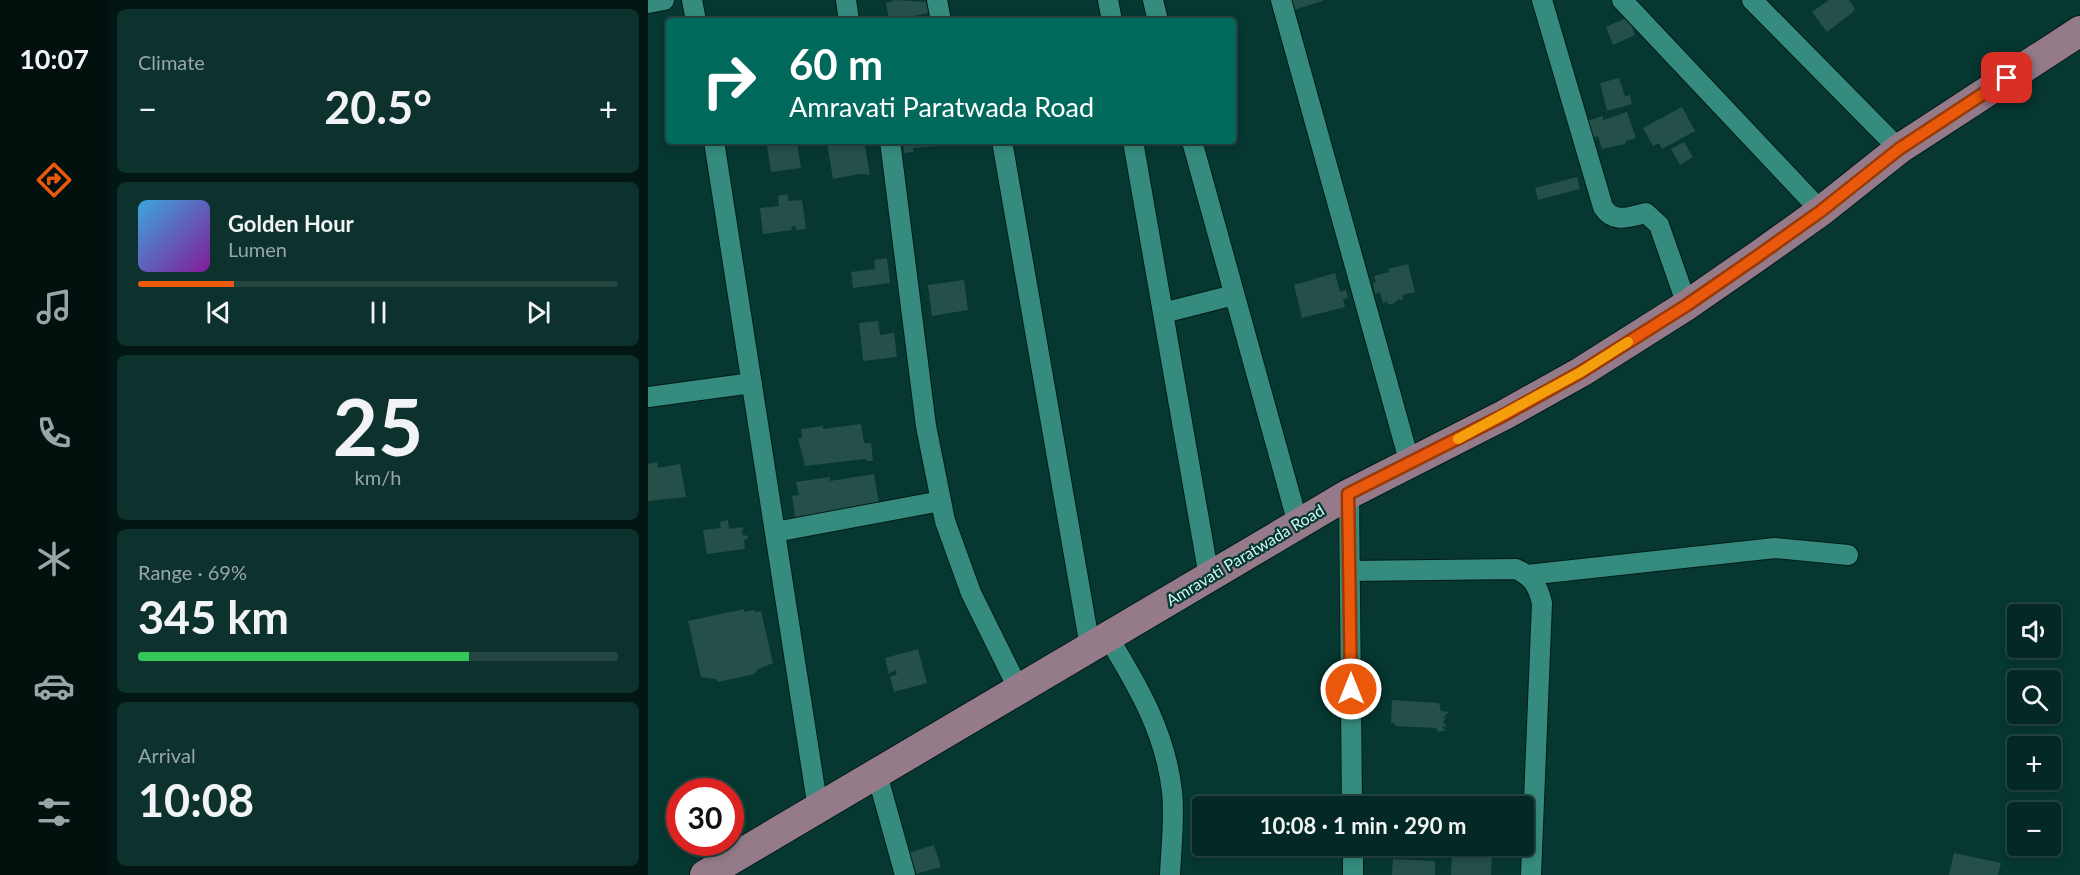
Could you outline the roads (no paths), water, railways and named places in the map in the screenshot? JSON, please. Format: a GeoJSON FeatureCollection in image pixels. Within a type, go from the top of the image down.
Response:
{"type":"FeatureCollection","features":[{"type":"Feature","properties":{"kind":"main road","name":"Amravati Paratwada Road"},"geometry":{"type":"LineString","coordinates":[[705,875],[1348,494],[1504,415],[1581,372],[1687,305],[1821,211],[1899,149],[2080,31]]}},
{"type":"Feature","properties":{"kind":"street"},"geometry":{"type":"LineString","coordinates":[[648,3],[664,0]]}},
{"type":"Feature","properties":{"kind":"street"},"geometry":{"type":"LineString","coordinates":[[692,0],[695,18]]}},
{"type":"Feature","properties":{"kind":"street"},"geometry":{"type":"LineString","coordinates":[[846,0],[849,18]]}},
{"type":"Feature","properties":{"kind":"street"},"geometry":{"type":"LineString","coordinates":[[937,0],[940,18]]}},
{"type":"Feature","properties":{"kind":"street"},"geometry":{"type":"LineString","coordinates":[[1153,0],[1157,18]]}},
{"type":"Feature","properties":{"kind":"street"},"geometry":{"type":"LineString","coordinates":[[1281,0],[1410,464]]}},
{"type":"Feature","properties":{"kind":"street"},"geometry":{"type":"LineString","coordinates":[[1542,0],[1603,207],[1614,218],[1646,213],[1659,225],[1687,305]]}},
{"type":"Feature","properties":{"kind":"street"},"geometry":{"type":"LineString","coordinates":[[1622,0],[1821,211]]}},
{"type":"Feature","properties":{"kind":"street"},"geometry":{"type":"LineString","coordinates":[[1752,0],[1899,149]]}},
{"type":"Feature","properties":{"kind":"street"},"geometry":{"type":"LineString","coordinates":[[714,144],[818,809]]}},
{"type":"Feature","properties":{"kind":"street"},"geometry":{"type":"LineString","coordinates":[[890,144],[926,426],[940,501],[971,592],[1019,690]]}},
{"type":"Feature","properties":{"kind":"street"},"geometry":{"type":"LineString","coordinates":[[1003,144],[1099,642],[1141,693],[1156,723],[1168,762],[1172,794],[1170,875]]}},
{"type":"Feature","properties":{"kind":"street"},"geometry":{"type":"LineString","coordinates":[[1134,144],[1209,577]]}},
{"type":"Feature","properties":{"kind":"street"},"geometry":{"type":"LineString","coordinates":[[1193,144],[1298,524]]}},
{"type":"Feature","properties":{"kind":"street"},"geometry":{"type":"LineString","coordinates":[[1163,314],[1234,295]]}},
{"type":"Feature","properties":{"kind":"street"},"geometry":{"type":"LineString","coordinates":[[648,397],[752,383]]}},
{"type":"Feature","properties":{"kind":"street"},"geometry":{"type":"LineString","coordinates":[[1348,494],[1352,796]]}},
{"type":"Feature","properties":{"kind":"street"},"geometry":{"type":"LineString","coordinates":[[775,532],[940,501]]}},
{"type":"Feature","properties":{"kind":"street"},"geometry":{"type":"LineString","coordinates":[[1527,575],[1775,548],[1848,555]]}},
{"type":"Feature","properties":{"kind":"street"},"geometry":{"type":"LineString","coordinates":[[1350,571],[1516,569],[1527,575],[1538,586],[1542,603],[1531,875]]}},
{"type":"Feature","properties":{"kind":"street"},"geometry":{"type":"LineString","coordinates":[[877,774],[905,875]]}},
{"type":"Feature","properties":{"kind":"street"},"geometry":{"type":"LineString","coordinates":[[1353,856],[1353,875]]}}]}
